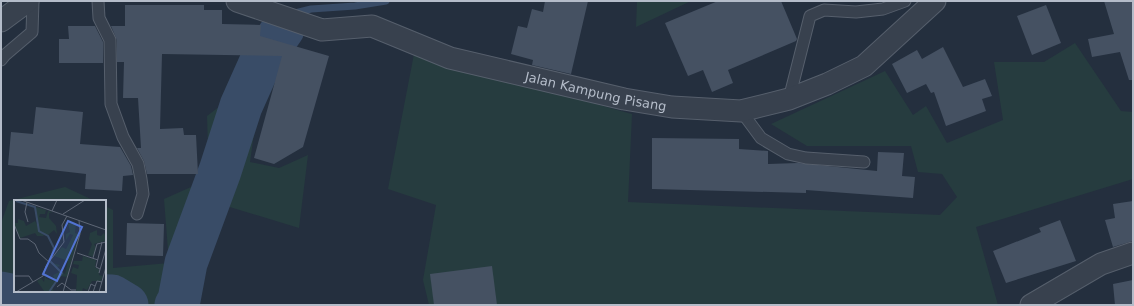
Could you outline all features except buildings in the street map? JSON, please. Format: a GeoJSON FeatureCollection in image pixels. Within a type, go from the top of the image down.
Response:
{"type":"FeatureCollection","features":[{"type":"Feature","properties":{"kind":"street"},"geometry":{"type":"LineString","coordinates":[[1,21],[28,1]]}},
{"type":"Feature","properties":{"kind":"street","name":"Jalan Kampung Pisang"},"geometry":{"type":"LineString","coordinates":[[237,1],[262,5],[322,30],[372,26],[450,58],[624,99],[672,107],[741,111],[789,99],[827,84],[864,66],[935,1]]}},
{"type":"Feature","properties":{"kind":"street"},"geometry":{"type":"LineString","coordinates":[[1031,305],[1101,264],[1133,253]]}},
{"type":"Feature","properties":{"kind":"lane"},"geometry":{"type":"LineString","coordinates":[[1,60],[32,32],[33,1]]}},
{"type":"Feature","properties":{"kind":"lane"},"geometry":{"type":"LineString","coordinates":[[98,1],[99,18],[110,40],[111,104],[123,137],[138,164],[141,179],[143,194],[137,214]]}},
{"type":"Feature","properties":{"kind":"lane"},"geometry":{"type":"LineString","coordinates":[[789,99],[810,16],[824,10],[856,12],[883,9],[905,1]]}},
{"type":"Feature","properties":{"kind":"lane"},"geometry":{"type":"LineString","coordinates":[[741,111],[761,138],[788,154],[806,158],[864,162]]}},
{"type":"Feature","properties":{"kind":"green space"},"geometry":{"type":"Polygon","coordinates":[[[637,1],[691,1],[636,27],[637,1]]]}},
{"type":"Feature","properties":{"kind":"green space"},"geometry":{"type":"Polygon","coordinates":[[[1075,43],[1121,111],[1133,112],[1133,179],[976,227],[998,305],[429,305],[423,280],[436,205],[388,189],[414,54],[632,114],[628,202],[940,215],[957,197],[942,174],[918,172],[911,146],[807,146],[771,124],[885,71],[913,115],[926,106],[947,143],[1003,120],[994,62],[1044,62],[1075,43]]]}},
{"type":"Feature","properties":{"kind":"green space"},"geometry":{"type":"Polygon","coordinates":[[[263,69],[250,162],[279,168],[308,155],[299,228],[220,204],[184,305],[1,305],[1,223],[9,201],[65,187],[93,200],[14,200],[14,292],[106,292],[106,206],[113,210],[113,268],[169,263],[164,199],[209,179],[207,116],[220,106],[236,80],[263,69]]]}},
{"type":"Feature","properties":{"kind":"waterway"},"geometry":{"type":"LineString","coordinates":[[295,13],[311,9],[355,6],[386,1]]}},
{"type":"Feature","properties":{"kind":"waterway"},"geometry":{"type":"LineString","coordinates":[[176,305],[179,300],[186,263],[220,171],[241,106],[262,59],[283,29]]}},
{"type":"Feature","properties":{"kind":"waterway"},"geometry":{"type":"LineString","coordinates":[[1,293],[21,297],[61,299],[85,295],[112,296],[127,305]]}}]}
